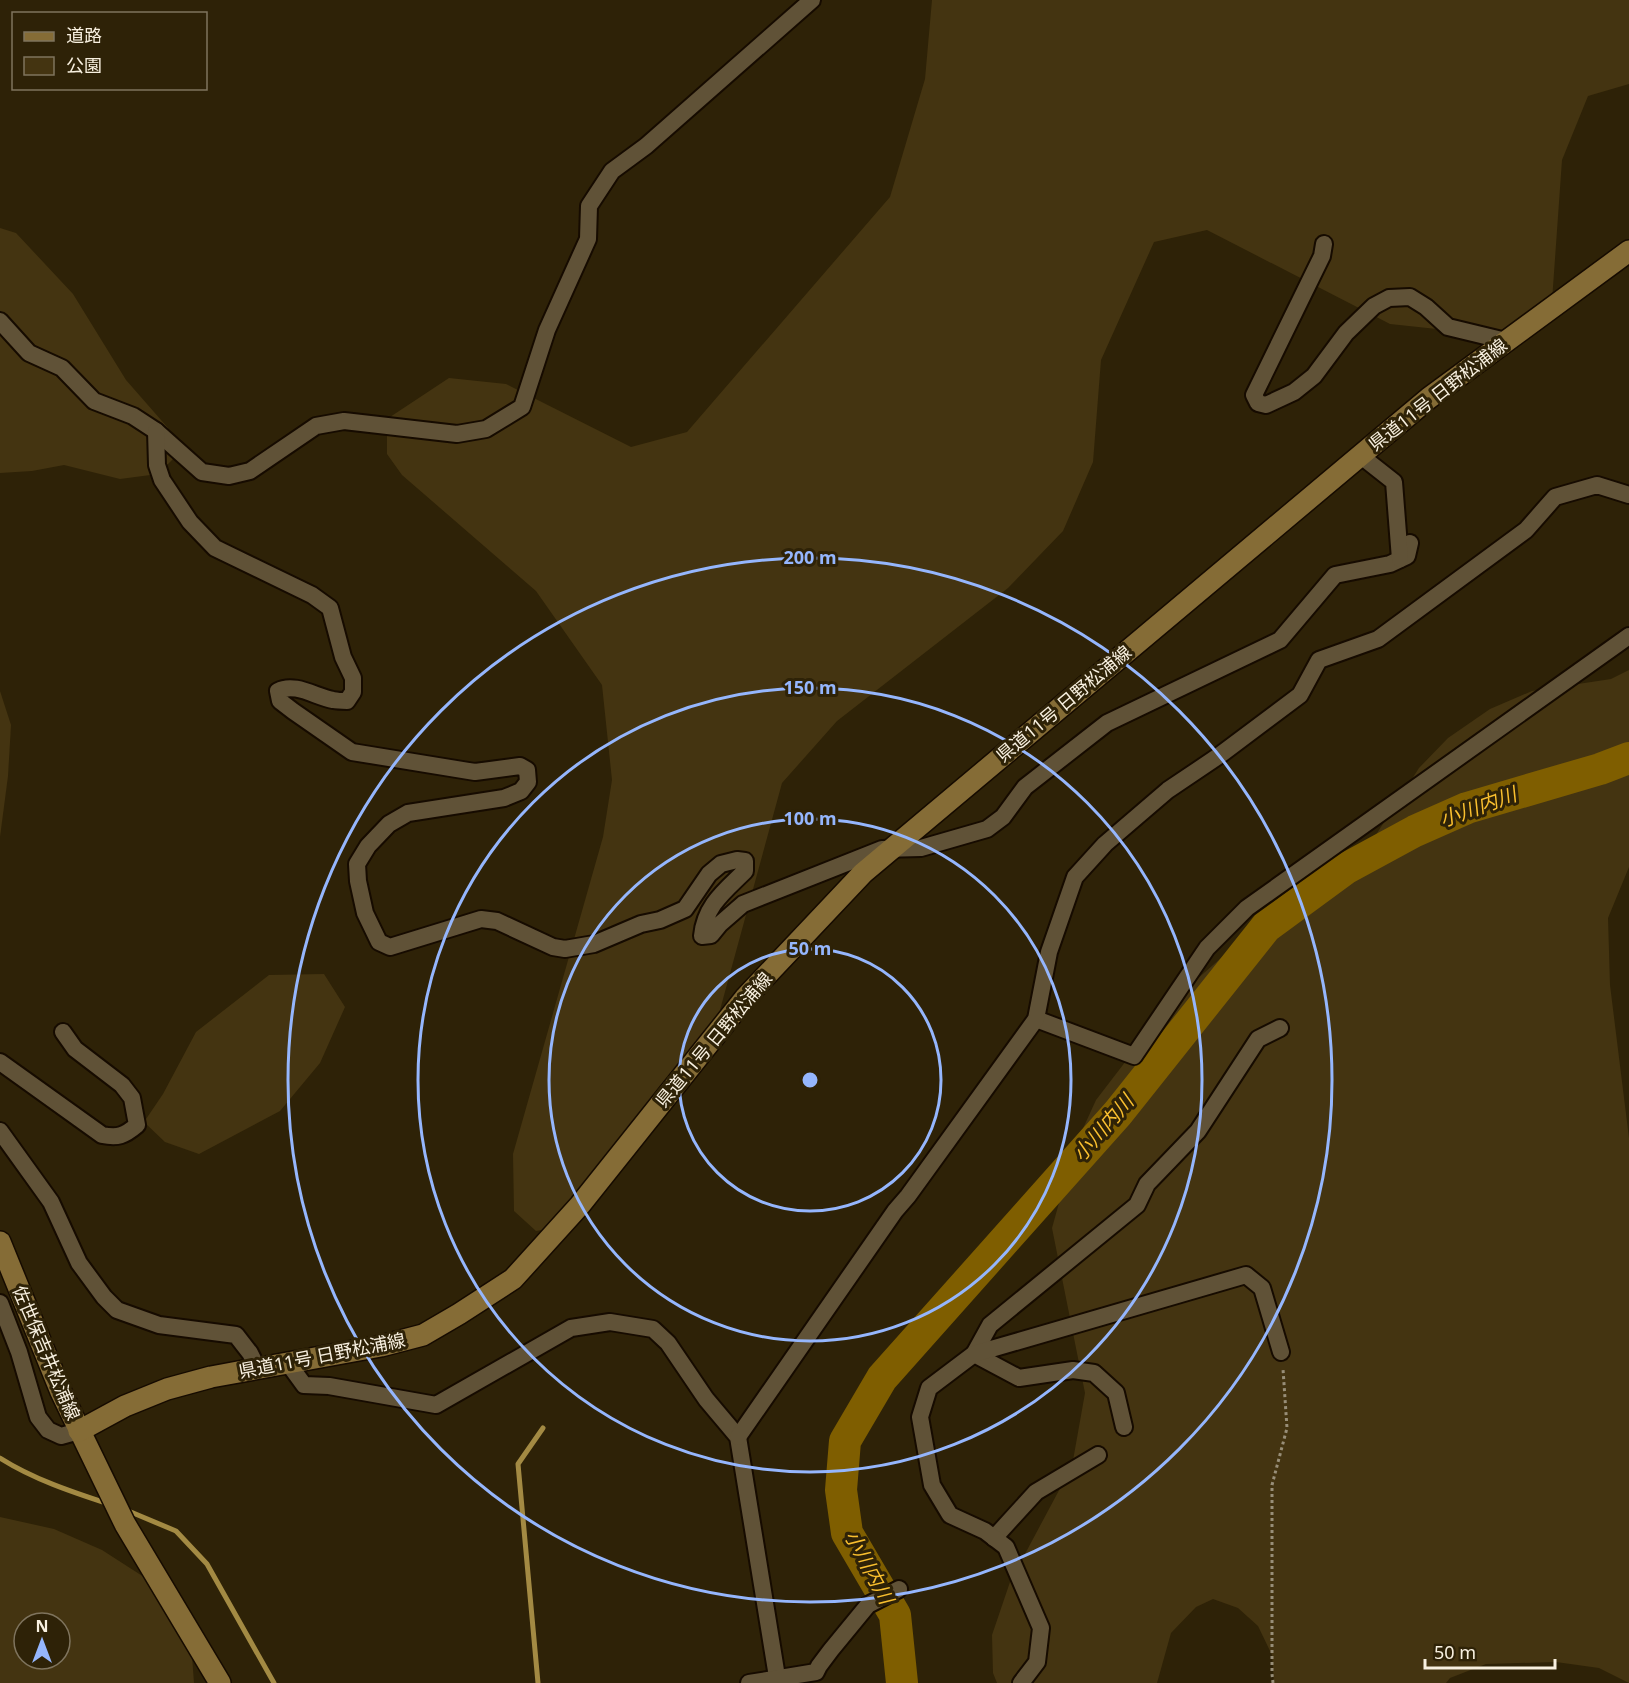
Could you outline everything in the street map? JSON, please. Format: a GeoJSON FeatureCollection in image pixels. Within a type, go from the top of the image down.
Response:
{"type":"FeatureCollection","features":[{"type":"Feature","properties":{"kind":"main road","name":"県道11号 日野松浦線"},"geometry":{"type":"LineString","coordinates":[[79,1431],[125,1406],[166,1389],[211,1377],[381,1346],[423,1335],[513,1279],[580,1205],[745,998],[863,873],[1429,399],[1629,251]]}},
{"type":"Feature","properties":{"kind":"main road","name":"佐世保吉井松浦線"},"geometry":{"type":"LineString","coordinates":[[0,1242],[79,1431]]}},
{"type":"Feature","properties":{"kind":"main road"},"geometry":{"type":"LineString","coordinates":[[79,1431],[125,1524],[220,1683]]}},
{"type":"Feature","properties":{"kind":"street"},"geometry":{"type":"LineString","coordinates":[[0,321],[29,353],[62,368],[94,401],[133,416],[156,431],[202,472],[229,476],[250,471],[316,426],[344,421],[457,434],[486,429],[522,407],[547,330],[588,239],[589,206],[612,171],[646,146],[812,0]]}},
{"type":"Feature","properties":{"kind":"street"},"geometry":{"type":"LineString","coordinates":[[1324,244],[1322,256],[1254,395],[1258,403],[1266,405],[1294,392],[1314,376],[1346,333],[1374,306],[1389,298],[1410,297],[1426,307],[1448,327],[1506,341]]}},
{"type":"Feature","properties":{"kind":"street"},"geometry":{"type":"LineString","coordinates":[[156,431],[157,465],[162,480],[190,522],[216,548],[312,595],[330,608],[343,657],[353,678],[353,692],[347,701],[331,700],[314,693],[285,687],[278,691],[280,701],[352,752],[475,772],[520,766],[527,770],[528,782],[521,791],[504,798],[408,813],[389,824],[368,846],[357,864],[358,881],[365,913],[379,942],[390,947],[482,920],[497,921],[553,947],[565,949],[594,944],[685,909],[709,874],[721,864],[736,860],[745,861],[745,871],[716,900],[704,923],[702,936],[711,934],[743,904],[882,849],[921,848],[987,829],[1003,817],[1025,787],[1107,723],[1280,640],[1335,575],[1390,564],[1407,556],[1410,543]]}},
{"type":"Feature","properties":{"kind":"street"},"geometry":{"type":"LineString","coordinates":[[1361,456],[1394,482],[1400,559]]}},
{"type":"Feature","properties":{"kind":"street"},"geometry":{"type":"LineString","coordinates":[[738,1437],[895,1211],[1036,1018],[1049,952],[1075,877],[1105,844],[1168,790],[1220,755],[1300,695],[1319,660],[1378,639],[1526,530],[1555,497],[1597,485],[1629,495]]}},
{"type":"Feature","properties":{"kind":"street"},"geometry":{"type":"LineString","coordinates":[[1036,1018],[1134,1056],[1207,948],[1247,908],[1629,636]]}},
{"type":"Feature","properties":{"kind":"street"},"geometry":{"type":"LineString","coordinates":[[974,1354],[990,1325],[1137,1205],[1147,1184],[1198,1131],[1258,1039],[1280,1028]]}},
{"type":"Feature","properties":{"kind":"street"},"geometry":{"type":"LineString","coordinates":[[0,1062],[102,1135],[116,1138],[126,1135],[137,1125],[132,1098],[122,1085],[75,1049],[63,1032]]}},
{"type":"Feature","properties":{"kind":"street"},"geometry":{"type":"LineString","coordinates":[[0,1131],[51,1202],[80,1263],[104,1297],[117,1310],[159,1325],[236,1335],[250,1353],[258,1369]]}},
{"type":"Feature","properties":{"kind":"street"},"geometry":{"type":"LineString","coordinates":[[1021,1683],[1037,1662],[1041,1628],[1006,1547],[985,1531],[950,1515],[932,1485],[920,1417],[929,1388],[974,1354],[1246,1275],[1262,1288],[1281,1352]]}},
{"type":"Feature","properties":{"kind":"street"},"geometry":{"type":"LineString","coordinates":[[0,1303],[19,1352],[38,1417],[48,1430],[61,1436],[79,1431]]}},
{"type":"Feature","properties":{"kind":"street"},"geometry":{"type":"LineString","coordinates":[[288,1364],[304,1385],[329,1386],[436,1405],[571,1328],[609,1322],[653,1329],[668,1343],[706,1399],[738,1437],[778,1681]]}},
{"type":"Feature","properties":{"kind":"street"},"geometry":{"type":"LineString","coordinates":[[974,1354],[1019,1378],[1073,1370],[1094,1373],[1116,1393],[1124,1427]]}},
{"type":"Feature","properties":{"kind":"street"},"geometry":{"type":"LineString","coordinates":[[994,1538],[1036,1492],[1098,1455]]}},
{"type":"Feature","properties":{"kind":"street"},"geometry":{"type":"LineString","coordinates":[[749,1683],[778,1681],[816,1672],[868,1605],[899,1589]]}},
{"type":"Feature","properties":{"kind":"path"},"geometry":{"type":"LineString","coordinates":[[1274,1683],[1272,1674],[1272,1485],[1287,1428],[1281,1352]]}},
{"type":"Feature","properties":{"kind":"green space"},"geometry":{"type":"Polygon","coordinates":[[[932,0],[1629,0],[1629,84],[1588,96],[1562,160],[1552,301],[1528,327],[1493,335],[1390,324],[1207,230],[1154,242],[1101,360],[1093,462],[1063,531],[1008,588],[837,721],[782,783],[711,1043],[561,1227],[536,1231],[514,1211],[513,1154],[603,837],[612,780],[602,685],[536,591],[402,475],[387,454],[387,419],[449,378],[506,384],[631,447],[687,432],[890,197],[925,79],[932,0]]]}},
{"type":"Feature","properties":{"kind":"green space"},"geometry":{"type":"Polygon","coordinates":[[[0,228],[16,233],[73,294],[126,380],[168,428],[176,456],[158,474],[120,479],[64,465],[32,471],[0,473],[0,228]]]}},
{"type":"Feature","properties":{"kind":"green space"},"geometry":{"type":"Polygon","coordinates":[[[1629,670],[1629,867],[1608,918],[1610,985],[1629,1138],[1629,1683],[1599,1668],[1556,1662],[1486,1664],[1450,1678],[1446,1683],[1274,1683],[1272,1655],[1258,1626],[1238,1608],[1213,1599],[1196,1607],[1171,1633],[1157,1683],[997,1683],[993,1673],[992,1635],[1010,1582],[1072,1466],[1085,1393],[1052,1228],[1080,1135],[1096,1100],[1162,1014],[1196,980],[1229,951],[1301,916],[1350,875],[1419,768],[1448,738],[1490,709],[1532,691],[1611,679],[1629,670]]]}},
{"type":"Feature","properties":{"kind":"green space"},"geometry":{"type":"Polygon","coordinates":[[[0,691],[11,725],[8,776],[0,837],[0,691]]]}},
{"type":"Feature","properties":{"kind":"green space"},"geometry":{"type":"Polygon","coordinates":[[[324,974],[345,1007],[320,1063],[280,1111],[199,1154],[165,1142],[144,1122],[163,1094],[196,1032],[269,975],[324,974]]]}},
{"type":"Feature","properties":{"kind":"green space"},"geometry":{"type":"Polygon","coordinates":[[[0,1517],[54,1529],[102,1550],[147,1579],[192,1656],[194,1683],[0,1683],[0,1517]]]}},
{"type":"Feature","properties":{"kind":"waterway","name":"小川内川"},"geometry":{"type":"LineString","coordinates":[[902,1683],[895,1615],[847,1533],[841,1490],[845,1441],[882,1378],[1118,1113],[1266,927],[1345,869],[1415,831],[1467,808],[1600,769],[1629,758]]}},
{"type":"Feature","properties":{"kind":"waterway"},"geometry":{"type":"LineString","coordinates":[[538,1683],[518,1464],[543,1428]]}},
{"type":"Feature","properties":{"kind":"waterway"},"geometry":{"type":"LineString","coordinates":[[0,1458],[39,1479],[109,1504]]}},
{"type":"Feature","properties":{"kind":"waterway"},"geometry":{"type":"LineString","coordinates":[[126,1510],[176,1531],[207,1564],[274,1683]]}}]}
